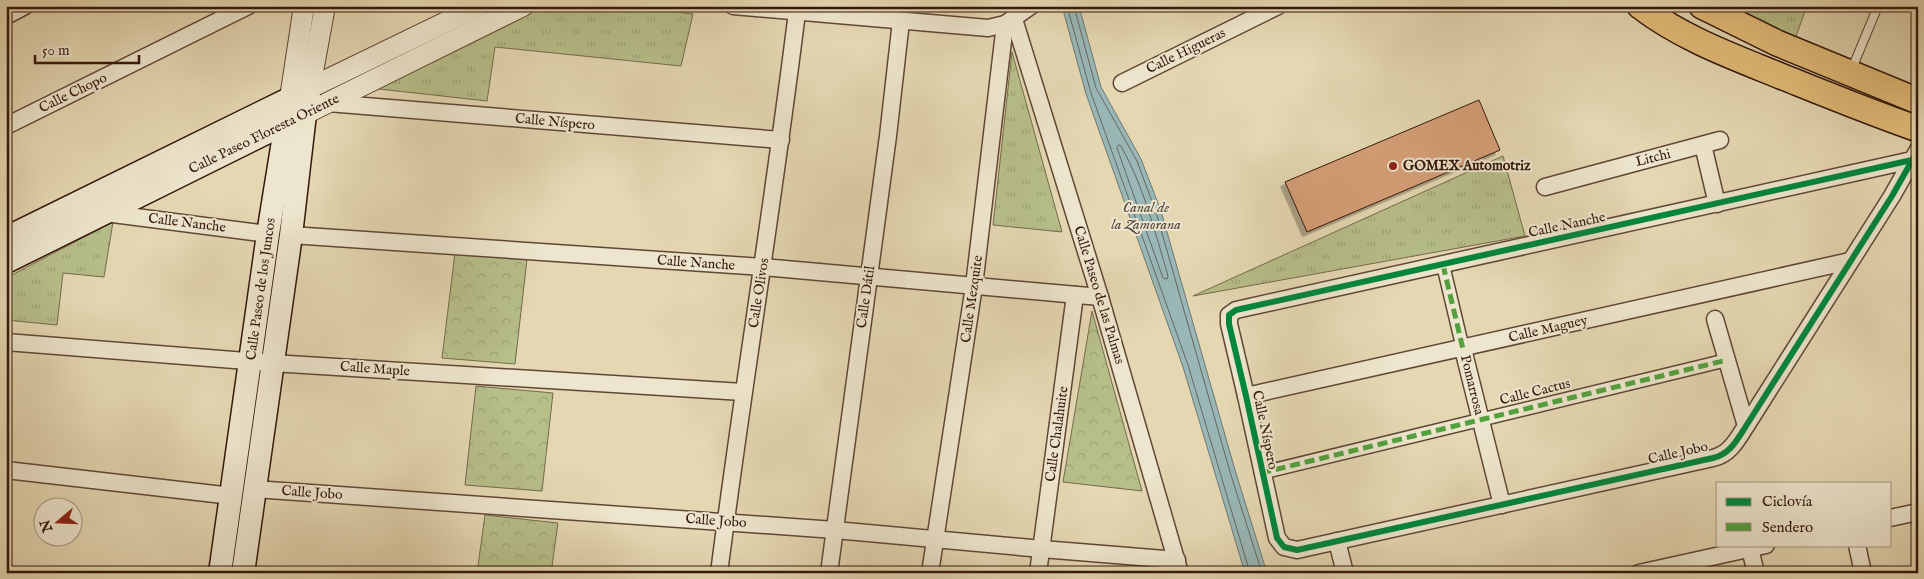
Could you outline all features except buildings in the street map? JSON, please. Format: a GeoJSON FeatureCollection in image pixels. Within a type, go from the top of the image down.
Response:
{"type":"FeatureCollection","features":[{"type":"Feature","properties":{"kind":"main road"},"geometry":{"type":"LineString","coordinates":[[1640,6],[1680,33],[1729,55],[1885,118],[1918,129]]}},
{"type":"Feature","properties":{"kind":"main road"},"geometry":{"type":"LineString","coordinates":[[1702,6],[1777,43],[1918,101]]}},
{"type":"Feature","properties":{"kind":"main road","name":"Calle Paseo Floresta Oriente"},"geometry":{"type":"LineString","coordinates":[[6,262],[105,213],[294,112],[310,88]]}},
{"type":"Feature","properties":{"kind":"main road","name":"Calle Paseo Floresta Oriente"},"geometry":{"type":"LineString","coordinates":[[6,238],[294,112]]}},
{"type":"Feature","properties":{"kind":"main road","name":"Calle Paseo de los Juncos"},"geometry":{"type":"LineString","coordinates":[[242,573],[254,489],[268,234],[294,112]]}},
{"type":"Feature","properties":{"kind":"main road","name":"Calle Paseo de los Juncos"},"geometry":{"type":"LineString","coordinates":[[220,573],[232,496],[291,235],[294,112]]}},
{"type":"Feature","properties":{"kind":"street"},"geometry":{"type":"LineString","coordinates":[[6,16],[25,6]]}},
{"type":"Feature","properties":{"kind":"street","name":"Calle Chopo"},"geometry":{"type":"LineString","coordinates":[[6,126],[248,6]]}},
{"type":"Feature","properties":{"kind":"street","name":"Calle Paseo de los Juncos"},"geometry":{"type":"LineString","coordinates":[[294,112],[304,6]]}},
{"type":"Feature","properties":{"kind":"street"},"geometry":{"type":"LineString","coordinates":[[310,88],[325,6]]}},
{"type":"Feature","properties":{"kind":"street","name":"Calle Paseo Floresta Oriente"},"geometry":{"type":"LineString","coordinates":[[310,88],[478,6]]}},
{"type":"Feature","properties":{"kind":"street","name":"Calle Paseo Floresta Oriente"},"geometry":{"type":"LineString","coordinates":[[294,112],[328,103],[523,6]]}},
{"type":"Feature","properties":{"kind":"street"},"geometry":{"type":"LineString","coordinates":[[733,6],[988,28],[1010,21],[1032,6]]}},
{"type":"Feature","properties":{"kind":"street","name":"Calle Higueras"},"geometry":{"type":"LineString","coordinates":[[1122,83],[1278,6]]}},
{"type":"Feature","properties":{"kind":"street","name":"Calle Olivos"},"geometry":{"type":"LineString","coordinates":[[719,573],[743,392],[781,140],[797,12]]}},
{"type":"Feature","properties":{"kind":"street","name":"Calle Dátil"},"geometry":{"type":"LineString","coordinates":[[829,573],[902,21]]}},
{"type":"Feature","properties":{"kind":"street","name":"Calle Mezquite"},"geometry":{"type":"LineString","coordinates":[[930,573],[974,286],[1010,21]]}},
{"type":"Feature","properties":{"kind":"street","name":"Calle Paseo de las Palmas"},"geometry":{"type":"LineString","coordinates":[[1010,21],[1100,297],[1178,566]]}},
{"type":"Feature","properties":{"kind":"street","name":"Calle Níspero"},"geometry":{"type":"LineString","coordinates":[[328,103],[781,140]]}},
{"type":"Feature","properties":{"kind":"street","name":"Litchi"},"geometry":{"type":"LineString","coordinates":[[1545,187],[1720,140]]}},
{"type":"Feature","properties":{"kind":"street"},"geometry":{"type":"LineString","coordinates":[[1703,145],[1717,204]]}},
{"type":"Feature","properties":{"kind":"street","name":"Calle Nanche"},"geometry":{"type":"LineString","coordinates":[[1229,315],[1236,310],[1717,204],[1915,155]]}},
{"type":"Feature","properties":{"kind":"street","name":"Calle Jobo"},"geometry":{"type":"LineString","coordinates":[[1284,547],[1297,550],[1720,456],[1732,448],[1892,196],[1915,155]]}},
{"type":"Feature","properties":{"kind":"street","name":"Calle Nanche"},"geometry":{"type":"LineString","coordinates":[[105,213],[268,234]]}},
{"type":"Feature","properties":{"kind":"street","name":"Calle Nanche"},"geometry":{"type":"LineString","coordinates":[[291,235],[763,267],[1100,297]]}},
{"type":"Feature","properties":{"kind":"street","name":"Calle Maguey"},"geometry":{"type":"LineString","coordinates":[[1246,396],[1850,261]]}},
{"type":"Feature","properties":{"kind":"street","name":"Pomarrosa"},"geometry":{"type":"LineString","coordinates":[[1443,265],[1502,505]]}},
{"type":"Feature","properties":{"kind":"street","name":"Calle Chalahuite"},"geometry":{"type":"LineString","coordinates":[[1038,573],[1076,295]]}},
{"type":"Feature","properties":{"kind":"street","name":"Calle Níspero"},"geometry":{"type":"LineString","coordinates":[[1229,315],[1229,324],[1276,538],[1284,547]]}},
{"type":"Feature","properties":{"kind":"street"},"geometry":{"type":"LineString","coordinates":[[1715,318],[1746,426]]}},
{"type":"Feature","properties":{"kind":"street","name":"Calle Maple"},"geometry":{"type":"LineString","coordinates":[[6,342],[262,361],[743,392]]}},
{"type":"Feature","properties":{"kind":"street","name":"Calle Cactus"},"geometry":{"type":"LineString","coordinates":[[1262,473],[1727,360]]}},
{"type":"Feature","properties":{"kind":"street"},"geometry":{"type":"LineString","coordinates":[[6,470],[232,496]]}},
{"type":"Feature","properties":{"kind":"street","name":"Calle Jobo"},"geometry":{"type":"LineString","coordinates":[[254,489],[934,538],[1042,549],[1145,565],[1178,566]]}},
{"type":"Feature","properties":{"kind":"street"},"geometry":{"type":"LineString","coordinates":[[1892,518],[1918,512]]}},
{"type":"Feature","properties":{"kind":"street"},"geometry":{"type":"LineString","coordinates":[[1336,541],[1345,573]]}},
{"type":"Feature","properties":{"kind":"street"},"geometry":{"type":"LineString","coordinates":[[1857,546],[1863,573]]}},
{"type":"Feature","properties":{"kind":"street"},"geometry":{"type":"LineString","coordinates":[[1639,573],[1758,547],[1756,573]]}},
{"type":"Feature","properties":{"kind":"lane"},"geometry":{"type":"LineString","coordinates":[[1850,73],[1878,6]]}},
{"type":"Feature","properties":{"kind":"green space"},"geometry":{"type":"Polygon","coordinates":[[[538,6],[627,6],[693,14],[681,66],[495,47],[487,101],[370,88],[538,6]]]}},
{"type":"Feature","properties":{"kind":"green space"},"geometry":{"type":"Polygon","coordinates":[[[1728,6],[1807,6],[1795,39],[1728,6]]]}},
{"type":"Feature","properties":{"kind":"green space"},"geometry":{"type":"Polygon","coordinates":[[[1012,52],[1062,232],[993,225],[1012,52]]]}},
{"type":"Feature","properties":{"kind":"green space"},"geometry":{"type":"Polygon","coordinates":[[[1503,156],[1525,236],[1193,296],[1503,156]]]}},
{"type":"Feature","properties":{"kind":"green space"},"geometry":{"type":"Polygon","coordinates":[[[113,222],[104,277],[63,273],[57,325],[6,320],[6,278],[113,222]]]}},
{"type":"Feature","properties":{"kind":"green space"},"geometry":{"type":"Polygon","coordinates":[[[455,253],[527,259],[515,364],[442,358],[455,253]]]}},
{"type":"Feature","properties":{"kind":"green space"},"geometry":{"type":"Polygon","coordinates":[[[1092,311],[1142,491],[1063,482],[1092,311]]]}},
{"type":"Feature","properties":{"kind":"green space"},"geometry":{"type":"Polygon","coordinates":[[[476,386],[553,393],[542,491],[465,485],[476,386]]]}},
{"type":"Feature","properties":{"kind":"green space"},"geometry":{"type":"Polygon","coordinates":[[[485,515],[558,523],[551,573],[477,573],[485,515]]]}},
{"type":"Feature","properties":{"kind":"water","name":"Canal de la Zamorana"},"geometry":{"type":"Polygon","coordinates":[[[1062,6],[1079,6],[1101,87],[1141,159],[1161,211],[1235,470],[1267,573],[1245,573],[1183,367],[1086,94],[1062,6]]]}},
{"type":"Feature","properties":{"kind":"marked path"},"geometry":{"type":"LineString","coordinates":[[1443,265],[1463,349]]}},
{"type":"Feature","properties":{"kind":"marked path"},"geometry":{"type":"LineString","coordinates":[[1261,473],[1727,360]]}},
{"type":"Feature","properties":{"kind":"cycle path"},"geometry":{"type":"LineString","coordinates":[[1912,160],[1236,310],[1229,315],[1229,324],[1277,538],[1284,547],[1297,550],[1713,458],[1729,450],[1892,196],[1918,150]]}},
{"type":"Feature","properties":{"kind":"place","name":"GOMEX Automotriz"},"geometry":{"type":"Point","coordinates":[1393,166]}}]}
